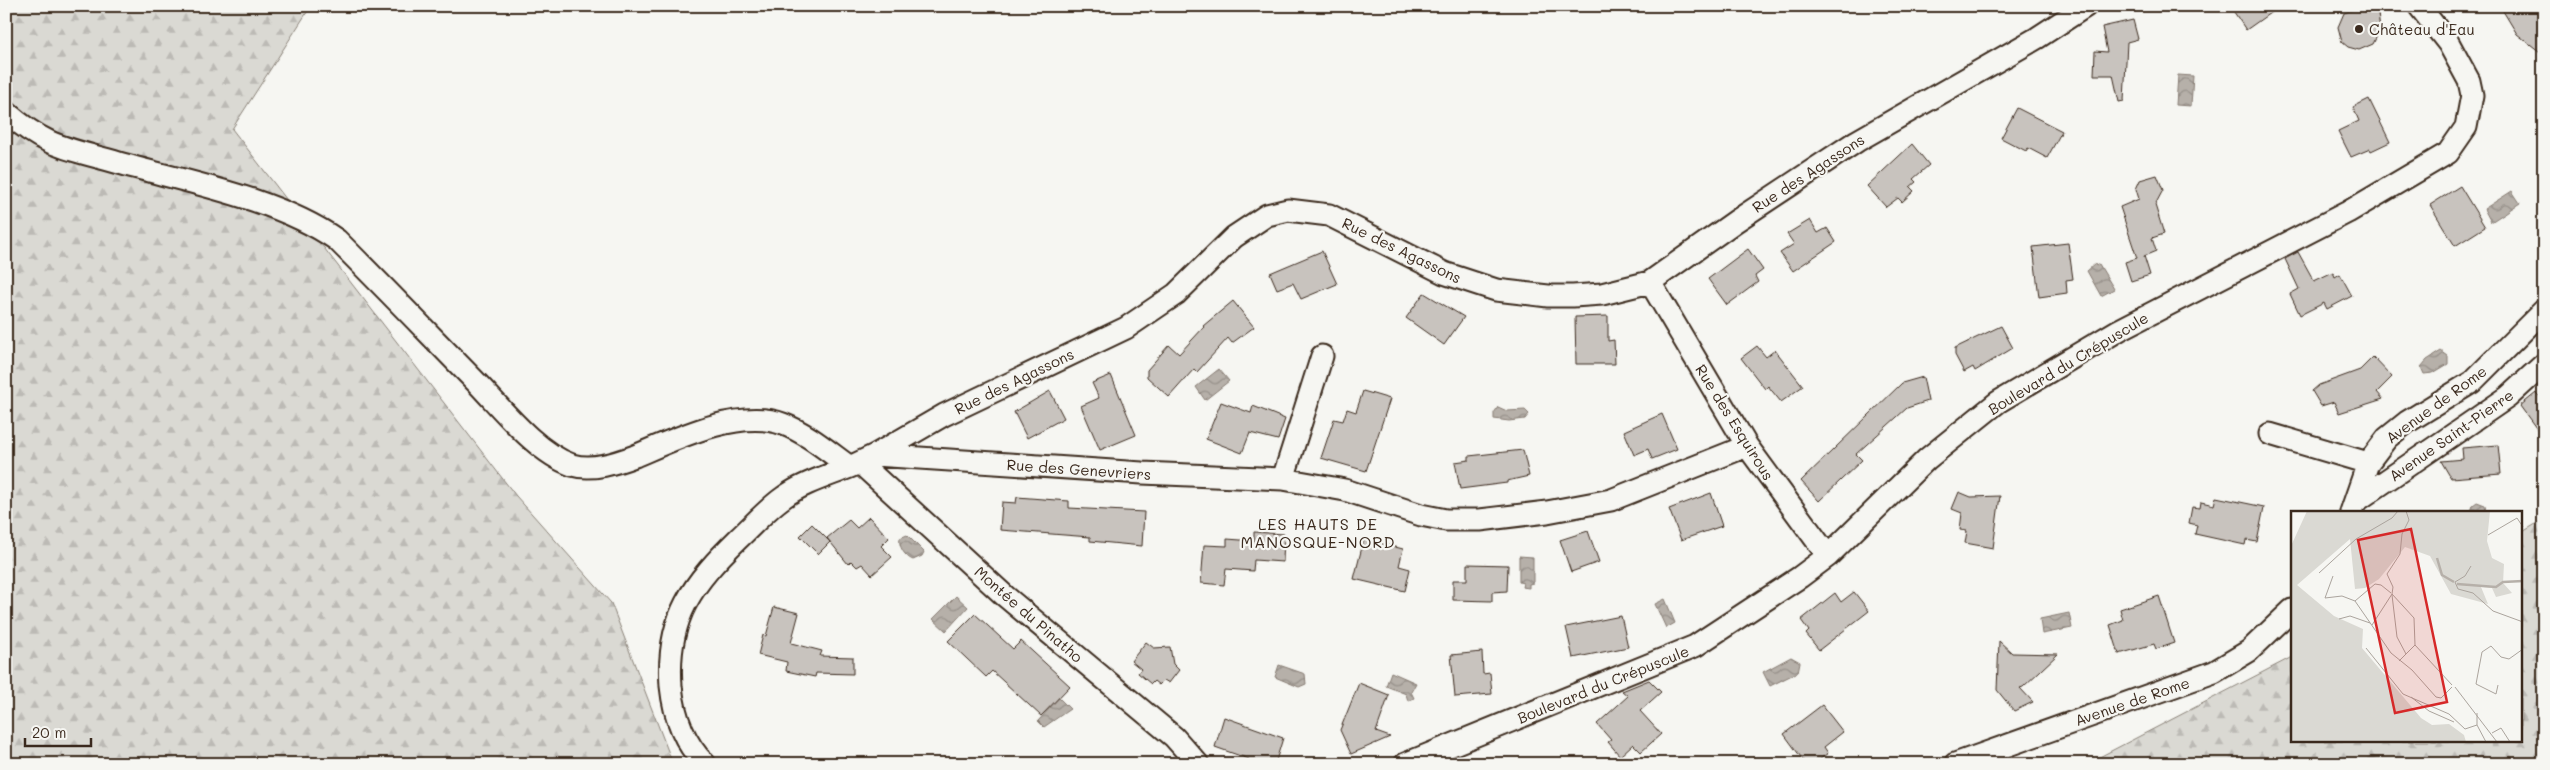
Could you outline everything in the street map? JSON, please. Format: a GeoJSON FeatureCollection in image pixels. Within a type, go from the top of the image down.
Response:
{"type":"FeatureCollection","features":[{"type":"Feature","properties":{"kind":"street","name":"Rue des Agassons"},"geometry":{"type":"LineString","coordinates":[[705,764],[690,746],[678,724],[672,698],[672,654],[676,626],[684,605],[698,580],[768,510],[785,496],[808,484],[862,462],[944,415],[1126,328],[1176,294],[1234,237],[1267,215],[1288,210],[1329,215],[1444,273],[1496,290],[1548,296],[1573,296],[1602,294],[1650,282],[1736,221],[1857,140],[2037,38],[2086,6]]}},
{"type":"Feature","properties":{"kind":"street","name":"Boulevard du Crépuscule"},"geometry":{"type":"LineString","coordinates":[[1405,764],[1682,653],[1800,577],[1828,556],[1927,459],[1998,402],[2119,330],[2348,212],[2448,153],[2466,127],[2472,95],[2464,70],[2449,44],[2420,6]]}},
{"type":"Feature","properties":{"kind":"street","name":"Montée du Pinatho"},"geometry":{"type":"LineString","coordinates":[[6,112],[26,130],[58,147],[214,189],[293,216],[320,228],[337,240],[526,433],[563,461],[585,467],[602,465],[626,459],[672,440],[722,424],[765,419],[795,429],[862,462],[1004,596],[1174,737],[1198,764]]}},
{"type":"Feature","properties":{"kind":"street","name":"Rue des Esquirous"},"geometry":{"type":"LineString","coordinates":[[1650,282],[1747,446],[1828,556]]}},
{"type":"Feature","properties":{"kind":"street","name":"Avenue de Rome"},"geometry":{"type":"LineString","coordinates":[[2353,508],[2368,463],[2387,438],[2406,422],[2472,382],[2544,310]]}},
{"type":"Feature","properties":{"kind":"street"},"geometry":{"type":"LineString","coordinates":[[1283,479],[1322,356]]}},
{"type":"Feature","properties":{"kind":"street","name":"Avenue Saint-Pierre"},"geometry":{"type":"LineString","coordinates":[[2353,508],[2508,397],[2544,364]]}},
{"type":"Feature","properties":{"kind":"street"},"geometry":{"type":"LineString","coordinates":[[2270,434],[2368,463]]}},
{"type":"Feature","properties":{"kind":"street","name":"Rue des Genevriers"},"geometry":{"type":"LineString","coordinates":[[862,462],[1283,479],[1344,490],[1421,515],[1446,520],[1480,520],[1547,512],[1611,500],[1747,446]]}},
{"type":"Feature","properties":{"kind":"street","name":"Avenue de Rome"},"geometry":{"type":"LineString","coordinates":[[1955,764],[2214,672],[2249,651],[2291,611]]}},
{"type":"Feature","properties":{"kind":"green space"},"geometry":{"type":"Polygon","coordinates":[[[6,6],[311,6],[232,129],[516,496],[611,603],[673,764],[6,764],[6,6]]]}},
{"type":"Feature","properties":{"kind":"green space"},"geometry":{"type":"Polygon","coordinates":[[[2544,519],[2544,764],[2086,764],[2291,658],[2291,742],[2522,742],[2522,532],[2544,519]]]}},
{"type":"Feature","properties":{"kind":"water"},"geometry":{"type":"Polygon","coordinates":[[[2178,75],[2193,76],[2191,106],[2176,105],[2178,75]]]}},
{"type":"Feature","properties":{"kind":"water"},"geometry":{"type":"Polygon","coordinates":[[[2512,191],[2520,203],[2491,222],[2484,209],[2512,191]]]}},
{"type":"Feature","properties":{"kind":"water"},"geometry":{"type":"Polygon","coordinates":[[[2095,264],[2096,266],[2099,264],[2114,289],[2101,296],[2087,271],[2095,264]]]}},
{"type":"Feature","properties":{"kind":"water"},"geometry":{"type":"Polygon","coordinates":[[[2441,351],[2448,356],[2448,364],[2433,373],[2424,374],[2421,367],[2427,360],[2441,351]]]}},
{"type":"Feature","properties":{"kind":"water"},"geometry":{"type":"Polygon","coordinates":[[[1219,369],[1229,381],[1205,400],[1196,387],[1219,369]]]}},
{"type":"Feature","properties":{"kind":"water"},"geometry":{"type":"Polygon","coordinates":[[[1498,407],[1507,411],[1525,410],[1529,414],[1525,419],[1509,421],[1494,419],[1494,413],[1498,407]]]}},
{"type":"Feature","properties":{"kind":"water"},"geometry":{"type":"Polygon","coordinates":[[[2477,502],[2485,505],[2486,511],[2471,511],[2473,505],[2477,502]]]}},
{"type":"Feature","properties":{"kind":"water"},"geometry":{"type":"Polygon","coordinates":[[[907,535],[924,552],[922,556],[913,560],[905,554],[901,548],[900,538],[907,535]]]}},
{"type":"Feature","properties":{"kind":"water"},"geometry":{"type":"Polygon","coordinates":[[[1519,556],[1533,557],[1533,583],[1529,584],[1529,588],[1522,587],[1523,583],[1519,582],[1519,556]]]}},
{"type":"Feature","properties":{"kind":"water"},"geometry":{"type":"Polygon","coordinates":[[[956,596],[968,607],[946,631],[933,619],[956,596]]]}},
{"type":"Feature","properties":{"kind":"water"},"geometry":{"type":"Polygon","coordinates":[[[1665,599],[1675,623],[1666,628],[1655,604],[1665,599]]]}},
{"type":"Feature","properties":{"kind":"water"},"geometry":{"type":"Polygon","coordinates":[[[2069,613],[2072,628],[2042,634],[2040,619],[2069,613]]]}},
{"type":"Feature","properties":{"kind":"water"},"geometry":{"type":"Polygon","coordinates":[[[1791,657],[1800,662],[1798,672],[1770,686],[1763,672],[1791,657]]]}},
{"type":"Feature","properties":{"kind":"water"},"geometry":{"type":"Polygon","coordinates":[[[1279,665],[1305,674],[1306,684],[1299,687],[1275,677],[1279,665]]]}},
{"type":"Feature","properties":{"kind":"water"},"geometry":{"type":"Polygon","coordinates":[[[1391,672],[1416,683],[1411,692],[1414,698],[1408,701],[1406,694],[1386,686],[1391,672]]]}},
{"type":"Feature","properties":{"kind":"water"},"geometry":{"type":"Polygon","coordinates":[[[1059,698],[1070,709],[1044,727],[1038,721],[1059,698]]]}},
{"type":"Feature","properties":{"kind":"building"},"geometry":{"type":"Polygon","coordinates":[[[2230,6],[2280,6],[2246,30],[2230,6]]]}},
{"type":"Feature","properties":{"kind":"building"},"geometry":{"type":"Polygon","coordinates":[[[2500,6],[2544,6],[2544,55],[2517,34],[2500,6]]]}},
{"type":"Feature","properties":{"kind":"building","name":"Château d'Eau"},"geometry":{"type":"Polygon","coordinates":[[[2358,8],[2378,13],[2380,30],[2373,44],[2359,50],[2348,47],[2342,42],[2338,27],[2344,13],[2358,8]]]}},
{"type":"Feature","properties":{"kind":"building"},"geometry":{"type":"Polygon","coordinates":[[[2133,20],[2138,39],[2127,42],[2124,101],[2119,102],[2113,75],[2094,75],[2095,51],[2107,52],[2102,27],[2133,20]]]}},
{"type":"Feature","properties":{"kind":"building"},"geometry":{"type":"Polygon","coordinates":[[[2369,99],[2390,142],[2371,151],[2370,149],[2351,157],[2338,131],[2359,121],[2353,107],[2369,99]]]}},
{"type":"Feature","properties":{"kind":"building"},"geometry":{"type":"Polygon","coordinates":[[[2017,108],[2062,131],[2047,158],[2028,148],[2026,151],[2001,138],[2017,108]]]}},
{"type":"Feature","properties":{"kind":"building"},"geometry":{"type":"Polygon","coordinates":[[[1912,144],[1929,165],[1913,179],[1916,182],[1910,187],[1914,191],[1902,202],[1898,198],[1886,207],[1867,186],[1912,144]]]}},
{"type":"Feature","properties":{"kind":"building"},"geometry":{"type":"Polygon","coordinates":[[[2157,175],[2163,190],[2155,205],[2164,234],[2152,238],[2156,251],[2144,256],[2150,275],[2131,281],[2125,262],[2137,258],[2120,207],[2139,199],[2136,189],[2140,180],[2157,175]]]}},
{"type":"Feature","properties":{"kind":"building"},"geometry":{"type":"Polygon","coordinates":[[[2460,186],[2485,227],[2455,246],[2430,205],[2460,186]]]}},
{"type":"Feature","properties":{"kind":"building"},"geometry":{"type":"Polygon","coordinates":[[[1810,220],[1818,233],[1827,228],[1836,242],[1793,271],[1780,253],[1794,244],[1787,234],[1810,220]]]}},
{"type":"Feature","properties":{"kind":"building"},"geometry":{"type":"Polygon","coordinates":[[[2068,243],[2073,279],[2066,280],[2067,293],[2039,297],[2033,247],[2068,243]]]}},
{"type":"Feature","properties":{"kind":"building"},"geometry":{"type":"Polygon","coordinates":[[[1748,249],[1763,270],[1755,276],[1758,282],[1727,305],[1708,279],[1748,249]]]}},
{"type":"Feature","properties":{"kind":"building"},"geometry":{"type":"Polygon","coordinates":[[[1322,251],[1337,284],[1301,299],[1293,283],[1277,289],[1270,273],[1322,251]]]}},
{"type":"Feature","properties":{"kind":"building"},"geometry":{"type":"Polygon","coordinates":[[[2298,252],[2314,281],[2333,272],[2335,277],[2340,274],[2352,296],[2327,309],[2324,303],[2300,315],[2290,294],[2299,289],[2285,259],[2298,252]]]}},
{"type":"Feature","properties":{"kind":"building"},"geometry":{"type":"Polygon","coordinates":[[[1424,293],[1464,317],[1444,345],[1406,318],[1424,293]]]}},
{"type":"Feature","properties":{"kind":"building"},"geometry":{"type":"Polygon","coordinates":[[[1233,301],[1254,327],[1232,343],[1228,338],[1197,372],[1194,369],[1169,397],[1147,377],[1147,370],[1169,345],[1179,354],[1203,326],[1233,301]]]}},
{"type":"Feature","properties":{"kind":"building"},"geometry":{"type":"Polygon","coordinates":[[[1608,316],[1608,341],[1614,340],[1615,364],[1576,364],[1575,317],[1608,316]]]}},
{"type":"Feature","properties":{"kind":"building"},"geometry":{"type":"Polygon","coordinates":[[[2001,326],[2013,348],[1975,371],[1973,367],[1964,372],[1955,355],[1955,348],[2001,326]]]}},
{"type":"Feature","properties":{"kind":"building"},"geometry":{"type":"Polygon","coordinates":[[[1757,346],[1766,357],[1775,350],[1803,386],[1781,402],[1768,386],[1765,389],[1741,358],[1757,346]]]}},
{"type":"Feature","properties":{"kind":"building"},"geometry":{"type":"Polygon","coordinates":[[[2373,357],[2392,377],[2377,392],[2383,399],[2339,413],[2334,402],[2321,406],[2312,391],[2319,385],[2360,370],[2373,357]]]}},
{"type":"Feature","properties":{"kind":"building"},"geometry":{"type":"Polygon","coordinates":[[[1111,375],[1136,435],[1100,450],[1081,406],[1099,398],[1092,383],[1111,375]]]}},
{"type":"Feature","properties":{"kind":"building"},"geometry":{"type":"Polygon","coordinates":[[[1923,377],[1928,401],[1907,408],[1856,454],[1862,460],[1819,501],[1801,481],[1902,383],[1923,377]]]}},
{"type":"Feature","properties":{"kind":"building"},"geometry":{"type":"Polygon","coordinates":[[[1050,391],[1064,418],[1027,438],[1014,412],[1050,391]]]}},
{"type":"Feature","properties":{"kind":"building"},"geometry":{"type":"Polygon","coordinates":[[[1363,391],[1390,399],[1366,471],[1321,458],[1334,419],[1343,421],[1347,409],[1356,412],[1363,391]]]}},
{"type":"Feature","properties":{"kind":"building"},"geometry":{"type":"Polygon","coordinates":[[[2536,393],[2544,401],[2544,439],[2520,406],[2536,393]]]}},
{"type":"Feature","properties":{"kind":"building"},"geometry":{"type":"Polygon","coordinates":[[[1221,402],[1251,413],[1253,406],[1285,419],[1278,440],[1250,433],[1242,453],[1206,439],[1221,402]]]}},
{"type":"Feature","properties":{"kind":"building"},"geometry":{"type":"Polygon","coordinates":[[[1662,414],[1677,449],[1652,459],[1648,449],[1634,455],[1624,431],[1662,414]]]}},
{"type":"Feature","properties":{"kind":"building"},"geometry":{"type":"Polygon","coordinates":[[[2498,445],[2501,474],[2451,478],[2441,461],[2463,459],[2462,448],[2498,445]]]}},
{"type":"Feature","properties":{"kind":"building"},"geometry":{"type":"Polygon","coordinates":[[[1523,450],[1529,476],[1507,481],[1507,483],[1460,489],[1455,462],[1469,460],[1469,456],[1523,450]]]}},
{"type":"Feature","properties":{"kind":"building"},"geometry":{"type":"Polygon","coordinates":[[[1959,492],[1971,497],[2000,496],[1993,548],[1965,543],[1967,531],[1960,530],[1962,513],[1952,509],[1959,492]]]}},
{"type":"Feature","properties":{"kind":"building"},"geometry":{"type":"Polygon","coordinates":[[[1711,493],[1722,526],[1681,540],[1669,509],[1711,493]]]}},
{"type":"Feature","properties":{"kind":"building"},"geometry":{"type":"Polygon","coordinates":[[[1017,497],[1069,501],[1069,508],[1144,512],[1142,546],[1090,541],[1090,537],[1000,530],[1002,502],[1016,503],[1017,497]]]}},
{"type":"Feature","properties":{"kind":"building"},"geometry":{"type":"Polygon","coordinates":[[[2216,497],[2264,507],[2257,542],[2246,540],[2245,545],[2195,534],[2197,525],[2189,523],[2192,507],[2200,508],[2201,502],[2214,505],[2216,497]]]}},
{"type":"Feature","properties":{"kind":"building"},"geometry":{"type":"Polygon","coordinates":[[[869,517],[889,538],[881,546],[892,557],[872,575],[862,564],[857,567],[851,561],[848,564],[827,538],[849,520],[857,528],[869,517]]]}},
{"type":"Feature","properties":{"kind":"building"},"geometry":{"type":"Polygon","coordinates":[[[812,524],[830,542],[818,554],[800,536],[812,524]]]}},
{"type":"Feature","properties":{"kind":"building"},"geometry":{"type":"Polygon","coordinates":[[[1588,531],[1599,562],[1571,572],[1560,540],[1588,531]]]}},
{"type":"Feature","properties":{"kind":"building"},"geometry":{"type":"Polygon","coordinates":[[[1254,532],[1284,534],[1283,562],[1254,560],[1253,571],[1226,569],[1224,585],[1201,583],[1204,545],[1227,546],[1227,539],[1254,541],[1254,532]]]}},
{"type":"Feature","properties":{"kind":"building"},"geometry":{"type":"Polygon","coordinates":[[[1364,539],[1403,549],[1399,566],[1410,569],[1405,591],[1354,579],[1364,539]]]}},
{"type":"Feature","properties":{"kind":"building"},"geometry":{"type":"Polygon","coordinates":[[[1467,564],[1508,565],[1507,591],[1492,592],[1492,601],[1453,600],[1453,580],[1467,580],[1467,564]]]}},
{"type":"Feature","properties":{"kind":"building"},"geometry":{"type":"Polygon","coordinates":[[[1854,592],[1869,611],[1819,650],[1806,634],[1809,631],[1801,620],[1835,593],[1841,602],[1854,592]]]}},
{"type":"Feature","properties":{"kind":"building"},"geometry":{"type":"Polygon","coordinates":[[[2159,596],[2174,643],[2156,649],[2154,644],[2119,654],[2110,625],[2123,620],[2120,609],[2159,596]]]}},
{"type":"Feature","properties":{"kind":"building"},"geometry":{"type":"Polygon","coordinates":[[[774,607],[799,613],[791,643],[822,651],[820,656],[853,657],[853,674],[816,673],[815,677],[786,671],[787,662],[758,655],[763,635],[766,636],[774,607]]]}},
{"type":"Feature","properties":{"kind":"building"},"geometry":{"type":"Polygon","coordinates":[[[975,614],[1013,649],[1021,641],[1070,686],[1041,716],[992,671],[986,677],[948,641],[975,614]]]}},
{"type":"Feature","properties":{"kind":"building"},"geometry":{"type":"Polygon","coordinates":[[[1621,616],[1628,647],[1573,658],[1566,627],[1621,616]]]}},
{"type":"Feature","properties":{"kind":"building"},"geometry":{"type":"Polygon","coordinates":[[[1999,641],[2012,653],[2058,654],[2020,688],[2033,702],[2014,711],[1997,690],[1999,641]]]}},
{"type":"Feature","properties":{"kind":"building"},"geometry":{"type":"Polygon","coordinates":[[[1146,642],[1154,648],[1170,647],[1173,664],[1179,670],[1169,683],[1164,680],[1159,685],[1154,681],[1151,684],[1138,673],[1141,669],[1131,661],[1146,642]]]}},
{"type":"Feature","properties":{"kind":"building"},"geometry":{"type":"Polygon","coordinates":[[[1482,652],[1483,674],[1490,673],[1492,694],[1455,697],[1451,655],[1482,652]]]}},
{"type":"Feature","properties":{"kind":"building"},"geometry":{"type":"Polygon","coordinates":[[[1649,680],[1661,692],[1640,711],[1661,734],[1641,752],[1633,744],[1620,756],[1608,742],[1611,740],[1597,724],[1628,696],[1622,691],[1649,680]]]}},
{"type":"Feature","properties":{"kind":"building"},"geometry":{"type":"Polygon","coordinates":[[[1359,683],[1389,695],[1376,732],[1390,737],[1351,754],[1340,730],[1359,683]]]}},
{"type":"Feature","properties":{"kind":"building"},"geometry":{"type":"Polygon","coordinates":[[[1822,705],[1843,732],[1824,747],[1828,753],[1814,764],[1806,764],[1784,734],[1822,705]]]}},
{"type":"Feature","properties":{"kind":"building"},"geometry":{"type":"Polygon","coordinates":[[[1224,717],[1283,738],[1275,764],[1247,764],[1249,759],[1215,747],[1224,717]]]}},
{"type":"Feature","properties":{"kind":"place","name":"Château d'Eau"},"geometry":{"type":"Point","coordinates":[2359,29]}},
{"type":"Feature","properties":{"kind":"district","name":"LES HAUTS DE MANOSQUE-NORD"},"geometry":{"type":"Point","coordinates":[1318,532]}}]}
